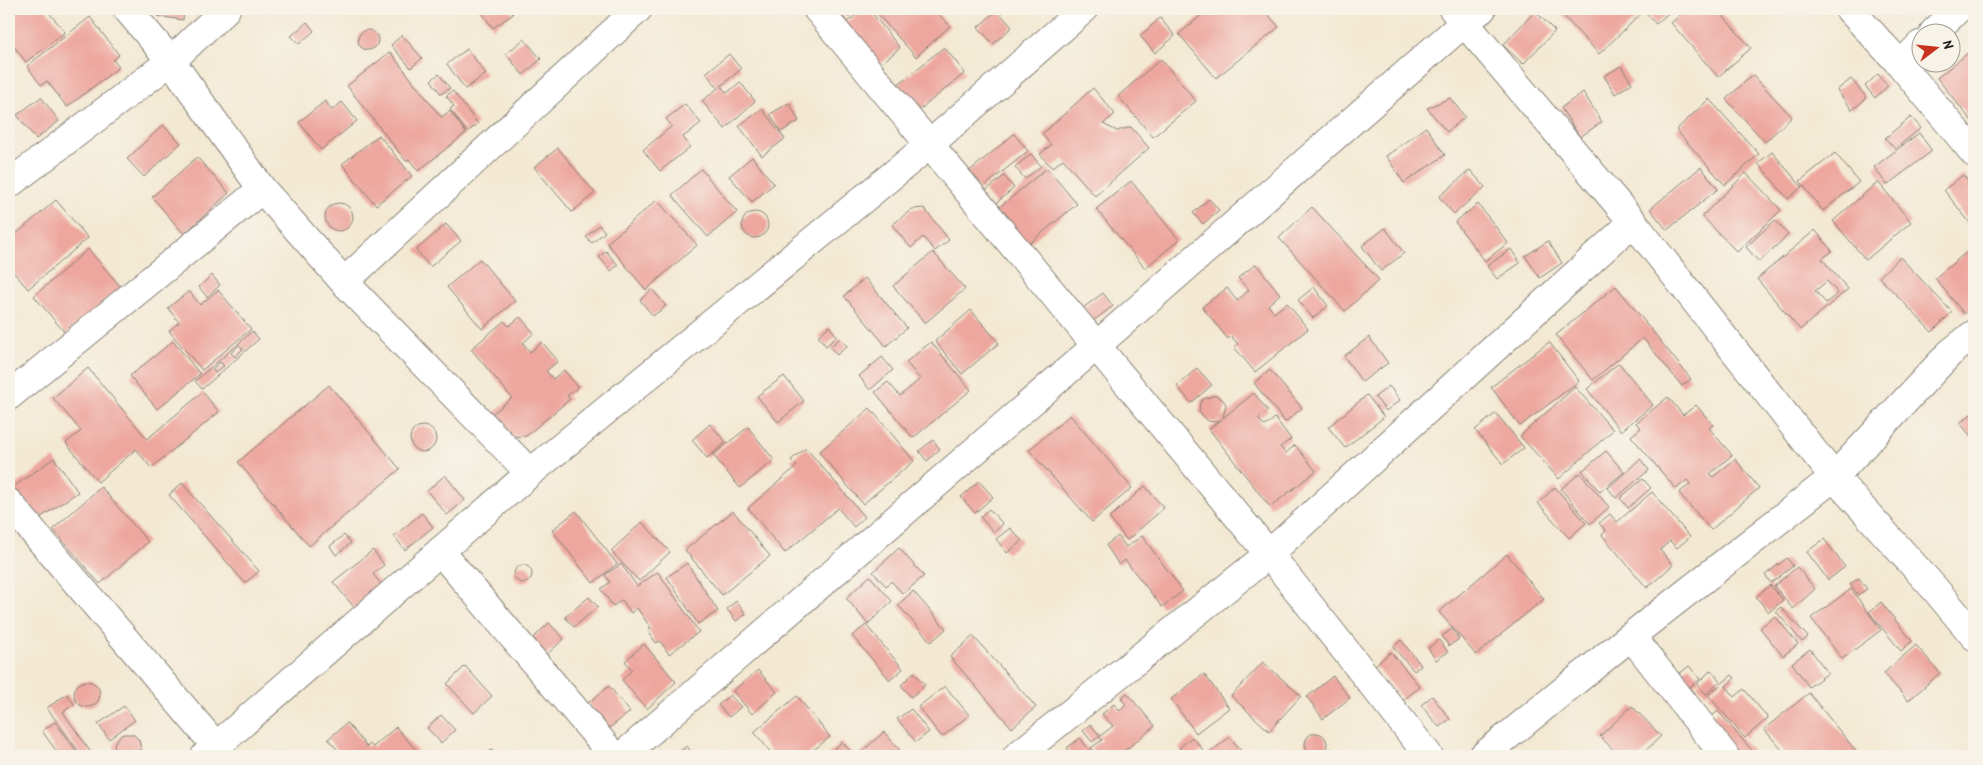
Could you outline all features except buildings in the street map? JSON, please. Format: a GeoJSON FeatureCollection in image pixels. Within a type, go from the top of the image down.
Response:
{"type":"FeatureCollection","features":[{"type":"Feature","properties":{"kind":"street"},"geometry":{"type":"LineString","coordinates":[[128,9],[171,61],[262,189],[344,282],[530,473]]}},
{"type":"Feature","properties":{"kind":"street"},"geometry":{"type":"LineString","coordinates":[[9,184],[171,61],[226,9]]}},
{"type":"Feature","properties":{"kind":"street"},"geometry":{"type":"LineString","coordinates":[[344,282],[638,9]]}},
{"type":"Feature","properties":{"kind":"street"},"geometry":{"type":"LineString","coordinates":[[817,9],[1268,554],[1428,756]]}},
{"type":"Feature","properties":{"kind":"street"},"geometry":{"type":"LineString","coordinates":[[12,512],[211,751],[530,473],[929,145],[1084,9]]}},
{"type":"Feature","properties":{"kind":"street"},"geometry":{"type":"LineString","coordinates":[[1849,9],[1900,65],[1974,153]]}},
{"type":"Feature","properties":{"kind":"street"},"geometry":{"type":"LineString","coordinates":[[1944,22],[1958,9]]}},
{"type":"Feature","properties":{"kind":"street"},"geometry":{"type":"LineString","coordinates":[[622,756],[1096,346],[1467,13],[1834,477],[1935,589],[1974,636]]}},
{"type":"Feature","properties":{"kind":"street"},"geometry":{"type":"LineString","coordinates":[[1900,65],[1910,55]]}},
{"type":"Feature","properties":{"kind":"street"},"geometry":{"type":"LineString","coordinates":[[9,396],[262,189]]}},
{"type":"Feature","properties":{"kind":"street"},"geometry":{"type":"LineString","coordinates":[[1017,756],[1268,554],[1633,222]]}},
{"type":"Feature","properties":{"kind":"street"},"geometry":{"type":"LineString","coordinates":[[1483,756],[1631,636],[1834,477],[1950,353],[1974,334]]}},
{"type":"Feature","properties":{"kind":"street"},"geometry":{"type":"LineString","coordinates":[[440,551],[614,756]]}},
{"type":"Feature","properties":{"kind":"street"},"geometry":{"type":"LineString","coordinates":[[1631,636],[1725,756]]}}]}
